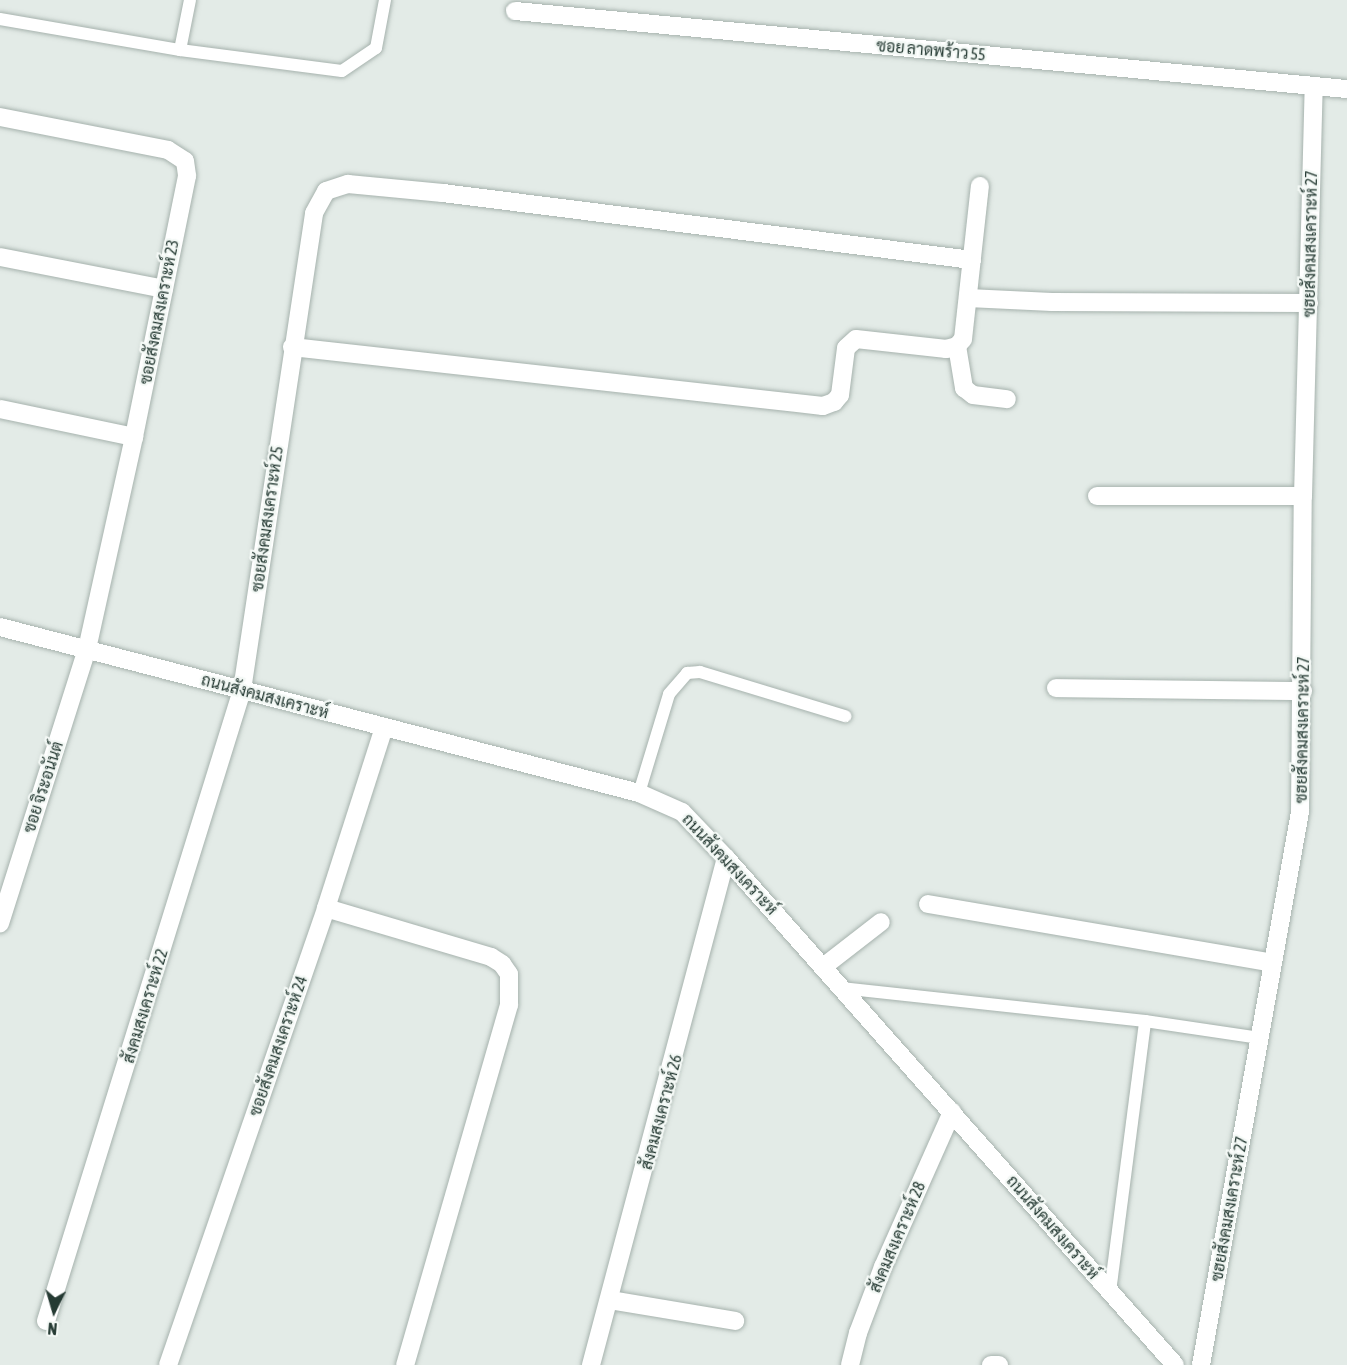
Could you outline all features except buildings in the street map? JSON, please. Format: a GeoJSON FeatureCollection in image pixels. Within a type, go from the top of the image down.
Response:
{"type":"FeatureCollection","features":[{"type":"Feature","properties":{"kind":"street","name":"ซอย ลาดพร้าว 55"},"geometry":{"type":"LineString","coordinates":[[515,12],[1347,89]]}},
{"type":"Feature","properties":{"kind":"street","name":"ซฮยสังคมสงเคราะห์ 27"},"geometry":{"type":"LineString","coordinates":[[1201,1365],[1300,812],[1304,496],[1314,86]]}},
{"type":"Feature","properties":{"kind":"street","name":"ซอยสังคมสงเคราะห์ 23"},"geometry":{"type":"LineString","coordinates":[[0,117],[168,150],[185,161],[188,176],[87,650]]}},
{"type":"Feature","properties":{"kind":"street","name":"ซอยสังคมสงเคราะห์ 25"},"geometry":{"type":"LineString","coordinates":[[242,690],[314,213],[326,191],[348,184],[467,196],[972,260]]}},
{"type":"Feature","properties":{"kind":"street"},"geometry":{"type":"LineString","coordinates":[[980,186],[965,332],[957,346],[964,388],[973,394],[1006,399]]}},
{"type":"Feature","properties":{"kind":"street"},"geometry":{"type":"LineString","coordinates":[[0,257],[164,289]]}},
{"type":"Feature","properties":{"kind":"street"},"geometry":{"type":"LineString","coordinates":[[968,298],[1052,302],[1309,303]]}},
{"type":"Feature","properties":{"kind":"street"},"geometry":{"type":"LineString","coordinates":[[292,347],[823,406],[834,402],[840,395],[846,348],[856,339],[945,349],[957,346]]}},
{"type":"Feature","properties":{"kind":"street"},"geometry":{"type":"LineString","coordinates":[[0,409],[134,437]]}},
{"type":"Feature","properties":{"kind":"street"},"geometry":{"type":"LineString","coordinates":[[1097,496],[1304,496]]}},
{"type":"Feature","properties":{"kind":"street","name":"ถนนสังคมสงเคราะห์"},"geometry":{"type":"LineString","coordinates":[[0,627],[639,793],[682,812],[726,858],[952,1112],[1172,1364]]}},
{"type":"Feature","properties":{"kind":"street","name":"ซอย จิระอนันต์"},"geometry":{"type":"LineString","coordinates":[[0,924],[87,650]]}},
{"type":"Feature","properties":{"kind":"street"},"geometry":{"type":"LineString","coordinates":[[1056,688],[1303,691]]}},
{"type":"Feature","properties":{"kind":"street","name":"สังคมสงเคราะห์ 22"},"geometry":{"type":"LineString","coordinates":[[46,1321],[242,690]]}},
{"type":"Feature","properties":{"kind":"street","name":"ซอยสังคมสงเคราะห์ 24"},"geometry":{"type":"LineString","coordinates":[[168,1365],[326,908],[384,727]]}},
{"type":"Feature","properties":{"kind":"street","name":"สังคมสงเคราะห์ 26"},"geometry":{"type":"LineString","coordinates":[[591,1365],[726,858]]}},
{"type":"Feature","properties":{"kind":"street"},"geometry":{"type":"LineString","coordinates":[[928,904],[1273,963]]}},
{"type":"Feature","properties":{"kind":"street"},"geometry":{"type":"LineString","coordinates":[[326,908],[491,957],[502,964],[508,974],[509,1005],[405,1365]]}},
{"type":"Feature","properties":{"kind":"street"},"geometry":{"type":"LineString","coordinates":[[823,967],[881,922]]}},
{"type":"Feature","properties":{"kind":"street","name":"สังคมสงเคราะห์ 28"},"geometry":{"type":"LineString","coordinates":[[850,1365],[858,1333],[883,1267],[952,1112]]}},
{"type":"Feature","properties":{"kind":"street"},"geometry":{"type":"LineString","coordinates":[[610,1300],[735,1321]]}},
{"type":"Feature","properties":{"kind":"street"},"geometry":{"type":"LineString","coordinates":[[991,1365],[999,1365]]}},
{"type":"Feature","properties":{"kind":"lane"},"geometry":{"type":"LineString","coordinates":[[180,50],[190,0]]}},
{"type":"Feature","properties":{"kind":"lane"},"geometry":{"type":"LineString","coordinates":[[0,19],[180,50],[342,71],[376,48],[385,0]]}},
{"type":"Feature","properties":{"kind":"lane"},"geometry":{"type":"LineString","coordinates":[[639,793],[669,694],[687,673],[700,672],[844,716]]}},
{"type":"Feature","properties":{"kind":"lane"},"geometry":{"type":"LineString","coordinates":[[841,988],[1145,1021],[1260,1038]]}},
{"type":"Feature","properties":{"kind":"lane"},"geometry":{"type":"LineString","coordinates":[[1110,1292],[1145,1021]]}}]}
